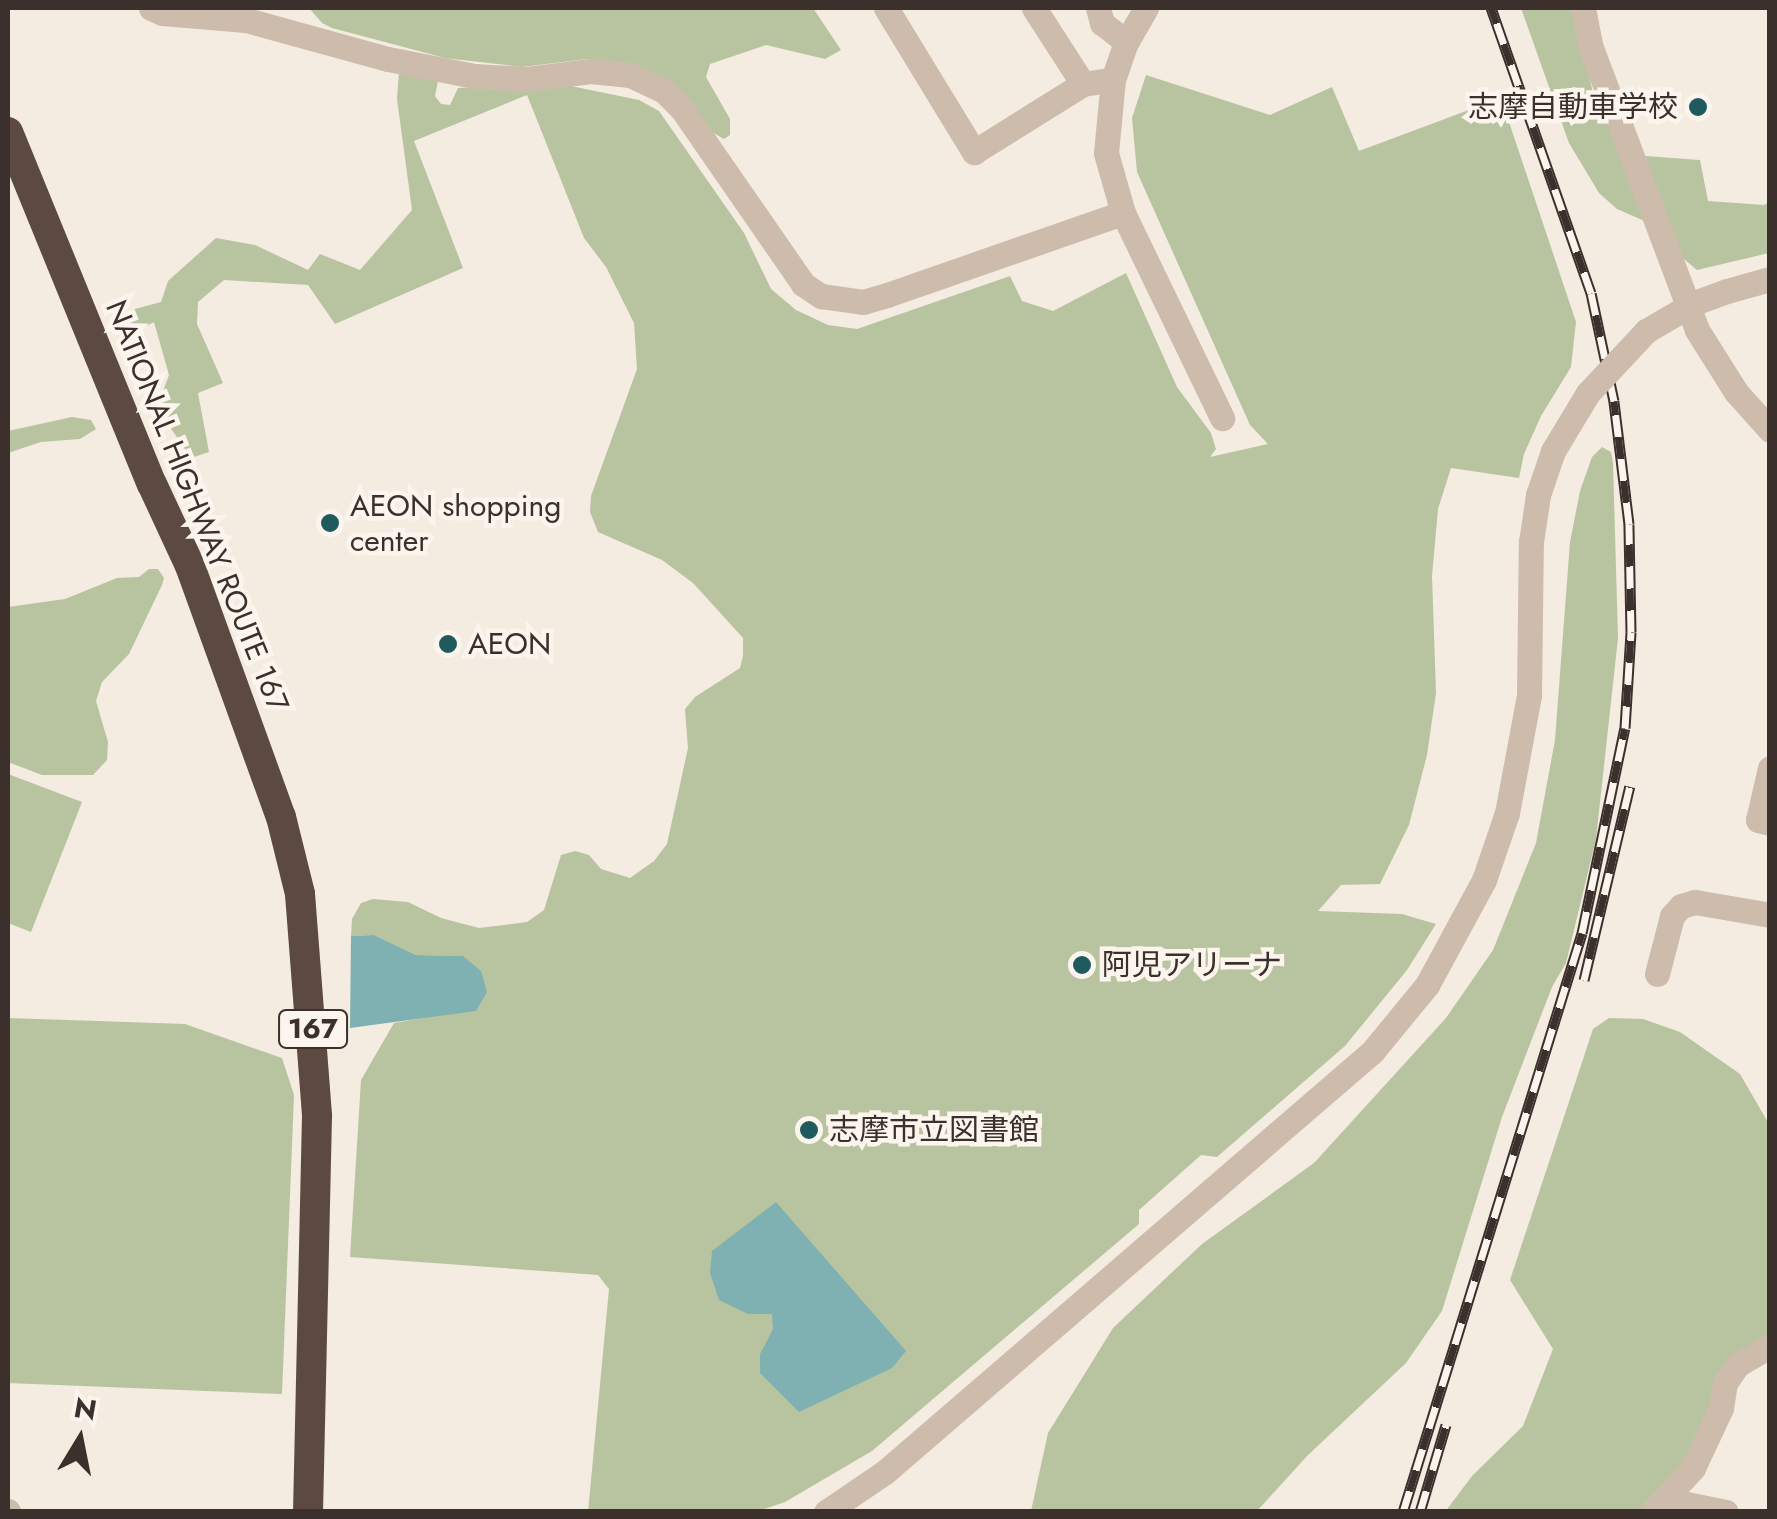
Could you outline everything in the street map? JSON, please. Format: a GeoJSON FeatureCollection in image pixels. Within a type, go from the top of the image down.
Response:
{"type":"FeatureCollection","features":[{"type":"Feature","properties":{"kind":"highway","name":"NATIONAL HIGHWAY ROUTE 167"},"geometry":{"type":"LineString","coordinates":[[8,132],[152,484],[190,566],[281,817],[300,894],[318,1116],[308,1512]]}},
{"type":"Feature","properties":{"kind":"street"},"geometry":{"type":"LineString","coordinates":[[150,8],[162,14],[246,20],[388,59],[474,76],[527,80],[590,71],[630,75],[664,91],[682,109],[803,284],[821,296],[847,301],[888,295],[1123,213]]}},
{"type":"Feature","properties":{"kind":"street"},"geometry":{"type":"LineString","coordinates":[[886,8],[974,152],[1083,84],[1113,79]]}},
{"type":"Feature","properties":{"kind":"street"},"geometry":{"type":"LineString","coordinates":[[1034,8],[1083,84]]}},
{"type":"Feature","properties":{"kind":"street"},"geometry":{"type":"LineString","coordinates":[[1098,8],[1102,23],[1126,42]]}},
{"type":"Feature","properties":{"kind":"street"},"geometry":{"type":"LineString","coordinates":[[1146,8],[1126,42],[1113,79],[1106,153],[1123,213],[1222,418]]}},
{"type":"Feature","properties":{"kind":"street"},"geometry":{"type":"LineString","coordinates":[[1583,8],[1590,44],[1697,330],[1736,392],[1770,430]]}},
{"type":"Feature","properties":{"kind":"street"},"geometry":{"type":"LineString","coordinates":[[826,1512],[898,1461],[1372,1052],[1427,985],[1469,912],[1498,844],[1520,755],[1529,695],[1530,542],[1538,495],[1553,451],[1588,393],[1646,331],[1694,303],[1770,279]]}},
{"type":"Feature","properties":{"kind":"street"},"geometry":{"type":"LineString","coordinates":[[1770,768],[1758,820],[1770,823]]}},
{"type":"Feature","properties":{"kind":"street"},"geometry":{"type":"LineString","coordinates":[[1657,974],[1672,916],[1681,906],[1695,902],[1770,915]]}},
{"type":"Feature","properties":{"kind":"street"},"geometry":{"type":"LineString","coordinates":[[1659,1506],[1694,1468],[1736,1365],[1770,1346]]}},
{"type":"Feature","properties":{"kind":"street"},"geometry":{"type":"LineString","coordinates":[[1659,1506],[1726,1512]]}},
{"type":"Feature","properties":{"kind":"green space"},"geometry":{"type":"Polygon","coordinates":[[[309,8],[813,8],[841,50],[825,59],[766,45],[710,64],[706,77],[730,119],[730,135],[724,139],[587,59],[522,67],[445,58],[332,28],[309,8]]]}},
{"type":"Feature","properties":{"kind":"green space"},"geometry":{"type":"Polygon","coordinates":[[[1521,8],[1574,8],[1593,93],[1610,131],[1632,155],[1700,160],[1708,201],[1764,205],[1769,202],[1769,253],[1697,270],[1684,259],[1672,233],[1617,209],[1599,193],[1569,143],[1521,8]]]}},
{"type":"Feature","properties":{"kind":"green space"},"geometry":{"type":"Polygon","coordinates":[[[399,73],[438,81],[435,96],[441,104],[450,105],[458,88],[556,83],[639,100],[659,111],[744,233],[771,289],[796,310],[828,325],[857,329],[1010,276],[1022,301],[1053,311],[1126,273],[1177,387],[1211,433],[1216,449],[1210,457],[1268,444],[1250,425],[1137,172],[1132,118],[1146,75],[1270,115],[1332,87],[1359,151],[1501,98],[1576,322],[1571,367],[1541,416],[1524,454],[1519,478],[1451,468],[1438,509],[1432,576],[1436,693],[1427,755],[1409,825],[1380,884],[1341,885],[1318,911],[1402,914],[1436,924],[1407,970],[1345,1046],[1217,1157],[1201,1155],[1139,1210],[1139,1224],[872,1451],[785,1502],[758,1511],[588,1512],[609,1289],[598,1275],[350,1257],[361,1080],[394,1023],[423,1018],[463,956],[416,955],[374,935],[351,936],[352,919],[361,903],[373,899],[408,902],[441,918],[479,928],[527,922],[544,910],[561,855],[575,851],[589,855],[601,869],[630,878],[654,861],[667,844],[688,748],[685,709],[695,697],[740,668],[743,656],[743,638],[693,583],[662,560],[598,532],[590,512],[591,496],[637,369],[634,323],[606,267],[584,238],[527,95],[414,141],[463,268],[335,324],[308,285],[224,280],[198,302],[197,324],[223,383],[198,393],[209,452],[191,458],[172,430],[158,405],[169,375],[154,322],[126,337],[123,322],[131,310],[161,302],[168,281],[216,238],[255,245],[308,270],[320,254],[360,270],[412,210],[397,99],[399,73]]]}},
{"type":"Feature","properties":{"kind":"green space"},"geometry":{"type":"Polygon","coordinates":[[[72,417],[91,420],[96,429],[80,439],[41,442],[8,453],[8,431],[72,417]]]}},
{"type":"Feature","properties":{"kind":"green space"},"geometry":{"type":"Polygon","coordinates":[[[1602,447],[1611,452],[1613,463],[1618,638],[1596,839],[1566,963],[1552,987],[1502,1117],[1442,1311],[1406,1363],[1307,1456],[1257,1511],[1031,1511],[1048,1433],[1113,1328],[1202,1244],[1314,1163],[1446,1018],[1493,950],[1536,843],[1555,740],[1570,542],[1580,491],[1592,457],[1602,447]]]}},
{"type":"Feature","properties":{"kind":"green space"},"geometry":{"type":"Polygon","coordinates":[[[149,569],[158,569],[164,578],[162,585],[129,654],[102,682],[96,701],[108,742],[107,760],[93,775],[42,775],[8,762],[8,607],[65,599],[117,578],[139,577],[149,569]]]}},
{"type":"Feature","properties":{"kind":"green space"},"geometry":{"type":"Polygon","coordinates":[[[8,774],[82,802],[31,932],[8,923],[8,774]]]}},
{"type":"Feature","properties":{"kind":"green space"},"geometry":{"type":"Polygon","coordinates":[[[8,1018],[185,1024],[282,1058],[294,1095],[282,1394],[8,1383],[8,1018]]]}},
{"type":"Feature","properties":{"kind":"green space"},"geometry":{"type":"Polygon","coordinates":[[[1609,1018],[1643,1019],[1680,1032],[1740,1074],[1769,1124],[1769,1339],[1706,1419],[1683,1468],[1639,1511],[1445,1512],[1472,1476],[1523,1426],[1553,1349],[1510,1280],[1593,1029],[1609,1018]]]}},
{"type":"Feature","properties":{"kind":"water"},"geometry":{"type":"Polygon","coordinates":[[[374,935],[416,955],[463,956],[481,971],[487,992],[476,1011],[350,1028],[351,936],[374,935]]]}},
{"type":"Feature","properties":{"kind":"water"},"geometry":{"type":"Polygon","coordinates":[[[776,1202],[906,1351],[892,1368],[799,1412],[760,1373],[760,1354],[773,1329],[772,1314],[748,1314],[719,1300],[710,1273],[712,1251],[776,1202]]]}},
{"type":"Feature","properties":{"kind":"railway"},"geometry":{"type":"LineString","coordinates":[[1403,1512],[1582,933],[1625,728],[1631,632],[1629,524],[1614,401],[1591,293],[1491,8]]}},
{"type":"Feature","properties":{"kind":"railway"},"geometry":{"type":"LineString","coordinates":[[1584,980],[1630,786]]}},
{"type":"Feature","properties":{"kind":"railway"},"geometry":{"type":"LineString","coordinates":[[1420,1512],[1446,1425]]}},
{"type":"Feature","properties":{"kind":"place","name":"志摩自動車学校"},"geometry":{"type":"Point","coordinates":[1698,107]}},
{"type":"Feature","properties":{"kind":"place","name":"AEON shopping center"},"geometry":{"type":"Point","coordinates":[330,523]}},
{"type":"Feature","properties":{"kind":"place","name":"AEON"},"geometry":{"type":"Point","coordinates":[448,644]}},
{"type":"Feature","properties":{"kind":"place","name":"阿児アリーナ"},"geometry":{"type":"Point","coordinates":[1082,965]}},
{"type":"Feature","properties":{"kind":"place","name":"志摩市立図書館"},"geometry":{"type":"Point","coordinates":[809,1130]}}]}
